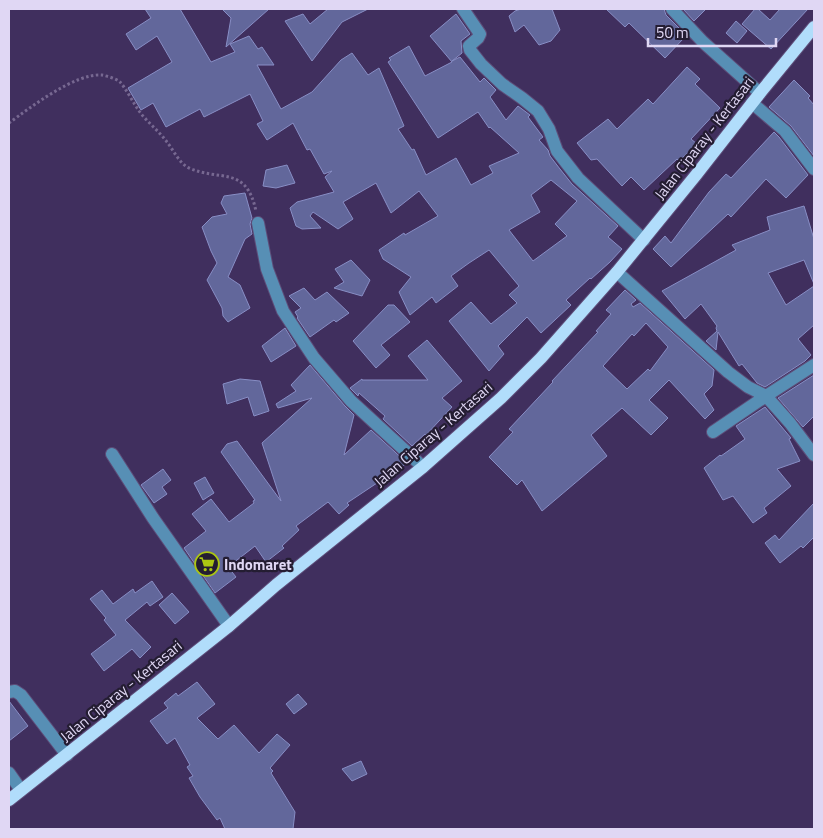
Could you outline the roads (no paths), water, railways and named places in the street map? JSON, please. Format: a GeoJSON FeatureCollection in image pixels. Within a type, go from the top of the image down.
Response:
{"type":"FeatureCollection","features":[{"type":"Feature","properties":{"kind":"main road","name":"Jalan Ciparay - Kertasari"},"geometry":{"type":"LineString","coordinates":[[9,800],[229,626],[423,467],[508,391],[541,358],[644,240],[814,27]]}},
{"type":"Feature","properties":{"kind":"street"},"geometry":{"type":"LineString","coordinates":[[463,9],[480,34],[469,46],[470,50],[481,64],[502,84],[538,111],[549,129],[557,151],[571,170],[644,240]]}},
{"type":"Feature","properties":{"kind":"street"},"geometry":{"type":"LineString","coordinates":[[672,9],[756,98],[814,168]]}},
{"type":"Feature","properties":{"kind":"street"},"geometry":{"type":"LineString","coordinates":[[258,224],[267,269],[283,311],[314,358],[351,401],[423,467]]}},
{"type":"Feature","properties":{"kind":"street"},"geometry":{"type":"LineString","coordinates":[[617,272],[728,372],[748,387],[766,396],[790,423],[814,455]]}},
{"type":"Feature","properties":{"kind":"street"},"geometry":{"type":"LineString","coordinates":[[713,432],[814,365]]}},
{"type":"Feature","properties":{"kind":"street"},"geometry":{"type":"LineString","coordinates":[[112,454],[153,518],[229,626]]}},
{"type":"Feature","properties":{"kind":"street"},"geometry":{"type":"LineString","coordinates":[[9,692],[21,695],[67,755]]}},
{"type":"Feature","properties":{"kind":"street"},"geometry":{"type":"LineString","coordinates":[[9,773],[21,790]]}},
{"type":"Feature","properties":{"kind":"place","name":"Indomaret"},"geometry":{"type":"Point","coordinates":[207,564]}}]}
